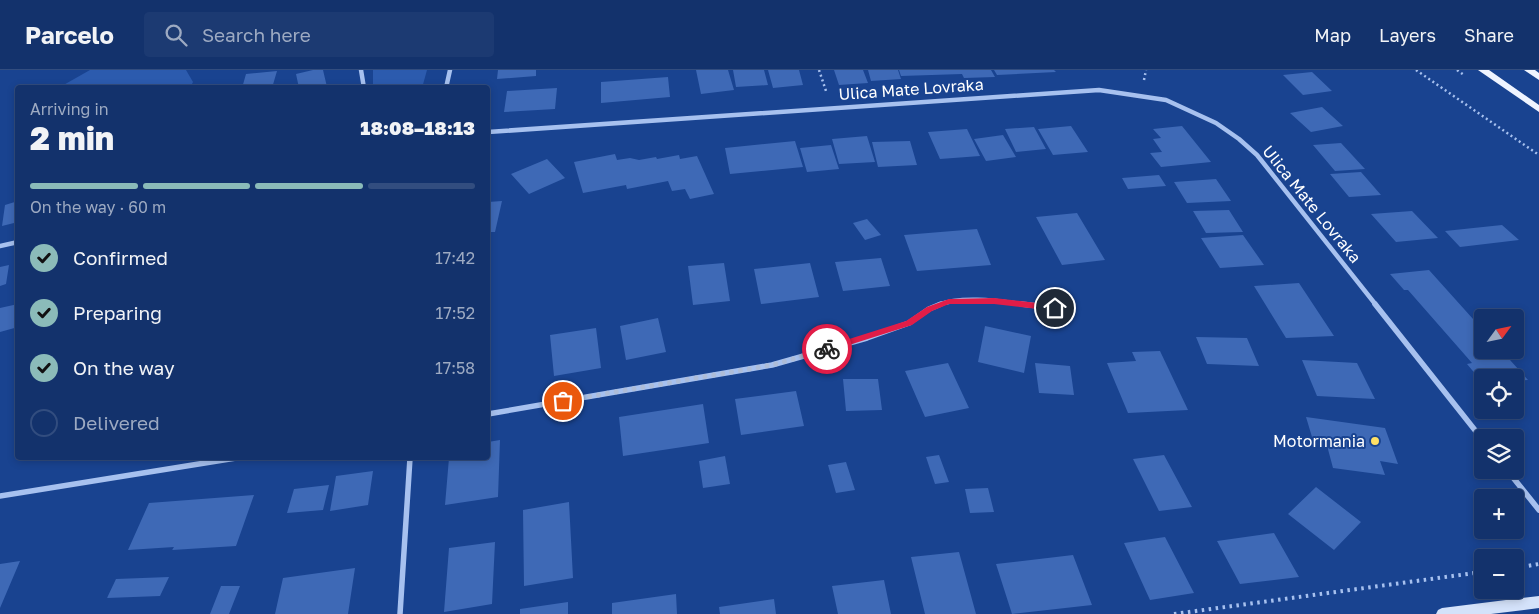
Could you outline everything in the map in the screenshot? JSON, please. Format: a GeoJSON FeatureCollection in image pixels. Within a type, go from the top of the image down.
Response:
{"type":"FeatureCollection","features":[{"type":"Feature","properties":{"kind":"main road"},"geometry":{"type":"LineString","coordinates":[[1484,70],[1539,109]]}},
{"type":"Feature","properties":{"kind":"main road"},"geometry":{"type":"LineString","coordinates":[[1529,70],[1539,77]]}},
{"type":"Feature","properties":{"kind":"street"},"geometry":{"type":"LineString","coordinates":[[361,70],[364,85]]}},
{"type":"Feature","properties":{"kind":"street"},"geometry":{"type":"LineString","coordinates":[[447,85],[450,70]]}},
{"type":"Feature","properties":{"kind":"street","name":"Ulica Mate Lovraka"},"geometry":{"type":"LineString","coordinates":[[490,132],[1099,90],[1166,100],[1216,122],[1257,155],[1474,429]]}},
{"type":"Feature","properties":{"kind":"street"},"geometry":{"type":"LineString","coordinates":[[0,246],[15,243]]}},
{"type":"Feature","properties":{"kind":"street"},"geometry":{"type":"LineString","coordinates":[[490,414],[772,365],[867,338],[909,323],[930,309],[949,301],[994,301],[1055,308]]}},
{"type":"Feature","properties":{"kind":"street"},"geometry":{"type":"LineString","coordinates":[[0,496],[224,460]]}},
{"type":"Feature","properties":{"kind":"street"},"geometry":{"type":"LineString","coordinates":[[400,614],[410,460]]}},
{"type":"Feature","properties":{"kind":"street"},"geometry":{"type":"LineString","coordinates":[[1514,479],[1539,510]]}},
{"type":"Feature","properties":{"kind":"street"},"geometry":{"type":"LineString","coordinates":[[1442,614],[1539,602]]}},
{"type":"Feature","properties":{"kind":"path"},"geometry":{"type":"LineString","coordinates":[[1416,70],[1539,155]]}},
{"type":"Feature","properties":{"kind":"path"},"geometry":{"type":"LineString","coordinates":[[1524,566],[1539,564]]}},
{"type":"Feature","properties":{"kind":"path"},"geometry":{"type":"LineString","coordinates":[[1174,614],[1474,573]]}},
{"type":"Feature","properties":{"kind":"shaded area"},"geometry":{"type":"Polygon","coordinates":[[[90,70],[186,70],[193,82],[192,85],[64,85],[90,70]]]}},
{"type":"Feature","properties":{"kind":"shaded area"},"geometry":{"type":"Polygon","coordinates":[[[373,70],[427,70],[423,85],[373,85],[373,70]]]}},
{"type":"Feature","properties":{"kind":"building"},"geometry":{"type":"Polygon","coordinates":[[[323,70],[327,85],[298,85],[296,74],[323,70]]]}},
{"type":"Feature","properties":{"kind":"building"},"geometry":{"type":"Polygon","coordinates":[[[498,70],[536,70],[536,76],[497,79],[498,70]]]}},
{"type":"Feature","properties":{"kind":"building"},"geometry":{"type":"Polygon","coordinates":[[[696,70],[728,70],[734,90],[701,94],[696,70]]]}},
{"type":"Feature","properties":{"kind":"building"},"geometry":{"type":"Polygon","coordinates":[[[733,70],[764,70],[768,85],[736,87],[733,70]]]}},
{"type":"Feature","properties":{"kind":"building"},"geometry":{"type":"Polygon","coordinates":[[[768,70],[799,70],[803,85],[773,88],[768,70]]]}},
{"type":"Feature","properties":{"kind":"building"},"geometry":{"type":"Polygon","coordinates":[[[834,70],[863,70],[868,83],[839,85],[834,70]]]}},
{"type":"Feature","properties":{"kind":"building"},"geometry":{"type":"Polygon","coordinates":[[[868,70],[898,70],[901,79],[871,81],[868,70]]]}},
{"type":"Feature","properties":{"kind":"building"},"geometry":{"type":"Polygon","coordinates":[[[899,70],[991,70],[995,77],[964,78],[962,74],[901,76],[899,70]]]}},
{"type":"Feature","properties":{"kind":"building"},"geometry":{"type":"Polygon","coordinates":[[[994,70],[1054,70],[1056,72],[997,75],[994,70]]]}},
{"type":"Feature","properties":{"kind":"building"},"geometry":{"type":"Polygon","coordinates":[[[277,71],[273,85],[243,85],[246,74],[277,71]]]}},
{"type":"Feature","properties":{"kind":"building"},"geometry":{"type":"Polygon","coordinates":[[[1312,72],[1332,91],[1303,95],[1283,75],[1312,72]]]}},
{"type":"Feature","properties":{"kind":"building"},"geometry":{"type":"Polygon","coordinates":[[[668,77],[670,97],[601,103],[601,82],[668,77]]]}},
{"type":"Feature","properties":{"kind":"building"},"geometry":{"type":"Polygon","coordinates":[[[557,88],[555,109],[504,112],[507,91],[557,88]]]}},
{"type":"Feature","properties":{"kind":"building"},"geometry":{"type":"Polygon","coordinates":[[[1322,107],[1343,126],[1311,132],[1290,113],[1322,107]]]}},
{"type":"Feature","properties":{"kind":"building"},"geometry":{"type":"Polygon","coordinates":[[[1071,126],[1088,152],[1053,155],[1038,129],[1071,126]]]}},
{"type":"Feature","properties":{"kind":"building"},"geometry":{"type":"Polygon","coordinates":[[[1182,126],[1211,162],[1161,167],[1150,153],[1162,152],[1153,139],[1161,138],[1153,129],[1182,126]]]}},
{"type":"Feature","properties":{"kind":"building"},"geometry":{"type":"Polygon","coordinates":[[[1034,127],[1046,149],[1016,152],[1005,129],[1034,127]]]}},
{"type":"Feature","properties":{"kind":"building"},"geometry":{"type":"Polygon","coordinates":[[[967,129],[980,156],[940,159],[928,132],[967,129]]]}},
{"type":"Feature","properties":{"kind":"building"},"geometry":{"type":"Polygon","coordinates":[[[1003,135],[1016,157],[986,161],[974,139],[1003,135]]]}},
{"type":"Feature","properties":{"kind":"building"},"geometry":{"type":"Polygon","coordinates":[[[867,136],[875,162],[839,164],[832,139],[867,136]]]}},
{"type":"Feature","properties":{"kind":"building"},"geometry":{"type":"Polygon","coordinates":[[[795,141],[803,167],[730,174],[725,148],[795,141]]]}},
{"type":"Feature","properties":{"kind":"building"},"geometry":{"type":"Polygon","coordinates":[[[910,141],[917,165],[878,167],[872,142],[910,141]]]}},
{"type":"Feature","properties":{"kind":"building"},"geometry":{"type":"Polygon","coordinates":[[[1341,143],[1365,169],[1335,171],[1313,145],[1341,143]]]}},
{"type":"Feature","properties":{"kind":"building"},"geometry":{"type":"Polygon","coordinates":[[[831,145],[839,169],[807,172],[800,148],[831,145]]]}},
{"type":"Feature","properties":{"kind":"building"},"geometry":{"type":"Polygon","coordinates":[[[615,154],[617,160],[630,158],[639,160],[656,157],[657,159],[679,155],[680,159],[697,156],[714,194],[690,199],[685,189],[672,191],[668,181],[627,189],[626,185],[583,193],[574,162],[615,154]]]}},
{"type":"Feature","properties":{"kind":"building"},"geometry":{"type":"Polygon","coordinates":[[[547,159],[565,178],[529,194],[511,174],[547,159]]]}},
{"type":"Feature","properties":{"kind":"building"},"geometry":{"type":"Polygon","coordinates":[[[1361,172],[1381,195],[1349,197],[1330,174],[1361,172]]]}},
{"type":"Feature","properties":{"kind":"building"},"geometry":{"type":"Polygon","coordinates":[[[1159,175],[1166,186],[1128,189],[1122,178],[1159,175]]]}},
{"type":"Feature","properties":{"kind":"building"},"geometry":{"type":"Polygon","coordinates":[[[1216,179],[1231,201],[1187,203],[1174,182],[1216,179]]]}},
{"type":"Feature","properties":{"kind":"building"},"geometry":{"type":"Polygon","coordinates":[[[502,201],[495,232],[490,232],[490,202],[502,201]]]}},
{"type":"Feature","properties":{"kind":"building"},"geometry":{"type":"Polygon","coordinates":[[[15,202],[15,223],[2,226],[5,205],[15,202]]]}},
{"type":"Feature","properties":{"kind":"building"},"geometry":{"type":"Polygon","coordinates":[[[1229,210],[1243,232],[1206,233],[1193,211],[1229,210]]]}},
{"type":"Feature","properties":{"kind":"building"},"geometry":{"type":"Polygon","coordinates":[[[1412,211],[1438,238],[1396,242],[1371,214],[1412,211]]]}},
{"type":"Feature","properties":{"kind":"building"},"geometry":{"type":"Polygon","coordinates":[[[1077,213],[1105,260],[1062,265],[1036,217],[1077,213]]]}},
{"type":"Feature","properties":{"kind":"building"},"geometry":{"type":"Polygon","coordinates":[[[867,219],[881,235],[865,240],[853,223],[867,219]]]}},
{"type":"Feature","properties":{"kind":"building"},"geometry":{"type":"Polygon","coordinates":[[[1502,225],[1519,240],[1460,247],[1445,231],[1502,225]]]}},
{"type":"Feature","properties":{"kind":"building"},"geometry":{"type":"Polygon","coordinates":[[[977,229],[991,265],[917,271],[904,235],[977,229]]]}},
{"type":"Feature","properties":{"kind":"building"},"geometry":{"type":"Polygon","coordinates":[[[1243,235],[1264,265],[1220,268],[1201,238],[1243,235]]]}},
{"type":"Feature","properties":{"kind":"building"},"geometry":{"type":"Polygon","coordinates":[[[881,258],[890,286],[843,291],[835,262],[881,258]]]}},
{"type":"Feature","properties":{"kind":"building"},"geometry":{"type":"Polygon","coordinates":[[[724,263],[730,301],[693,305],[688,266],[724,263]]]}},
{"type":"Feature","properties":{"kind":"building"},"geometry":{"type":"Polygon","coordinates":[[[810,263],[819,297],[761,304],[754,269],[810,263]]]}},
{"type":"Feature","properties":{"kind":"building"},"geometry":{"type":"Polygon","coordinates":[[[9,265],[6,284],[0,286],[0,267],[9,265]]]}},
{"type":"Feature","properties":{"kind":"building"},"geometry":{"type":"Polygon","coordinates":[[[1429,270],[1474,320],[1474,359],[1509,359],[1518,369],[1474,369],[1474,372],[1467,364],[1472,363],[1408,290],[1404,290],[1390,274],[1429,270]]]}},
{"type":"Feature","properties":{"kind":"building"},"geometry":{"type":"Polygon","coordinates":[[[1299,283],[1334,336],[1286,338],[1254,286],[1299,283]]]}},
{"type":"Feature","properties":{"kind":"building"},"geometry":{"type":"Polygon","coordinates":[[[15,305],[15,328],[0,332],[0,308],[15,305]]]}},
{"type":"Feature","properties":{"kind":"building"},"geometry":{"type":"Polygon","coordinates":[[[658,318],[666,352],[626,360],[620,326],[658,318]]]}},
{"type":"Feature","properties":{"kind":"building"},"geometry":{"type":"Polygon","coordinates":[[[985,326],[1031,336],[1024,373],[978,362],[985,326]]]}},
{"type":"Feature","properties":{"kind":"building"},"geometry":{"type":"Polygon","coordinates":[[[596,328],[601,368],[554,376],[550,335],[596,328]]]}},
{"type":"Feature","properties":{"kind":"building"},"geometry":{"type":"Polygon","coordinates":[[[1196,337],[1247,338],[1259,366],[1207,364],[1196,337]]]}},
{"type":"Feature","properties":{"kind":"building"},"geometry":{"type":"Polygon","coordinates":[[[1160,351],[1188,410],[1128,413],[1107,363],[1136,361],[1132,352],[1160,351]]]}},
{"type":"Feature","properties":{"kind":"building"},"geometry":{"type":"Polygon","coordinates":[[[1302,360],[1357,363],[1375,399],[1317,396],[1302,360]]]}},
{"type":"Feature","properties":{"kind":"building"},"geometry":{"type":"Polygon","coordinates":[[[948,363],[969,408],[925,417],[905,371],[948,363]]]}},
{"type":"Feature","properties":{"kind":"building"},"geometry":{"type":"Polygon","coordinates":[[[1035,363],[1070,366],[1074,395],[1039,393],[1035,363]]]}},
{"type":"Feature","properties":{"kind":"building"},"geometry":{"type":"Polygon","coordinates":[[[843,379],[878,379],[882,410],[846,411],[843,379]]]}},
{"type":"Feature","properties":{"kind":"building"},"geometry":{"type":"Polygon","coordinates":[[[796,391],[804,426],[741,435],[735,399],[796,391]]]}},
{"type":"Feature","properties":{"kind":"building"},"geometry":{"type":"Polygon","coordinates":[[[703,404],[709,443],[623,456],[619,417],[703,404]]]}},
{"type":"Feature","properties":{"kind":"building"},"geometry":{"type":"Polygon","coordinates":[[[1306,417],[1385,428],[1398,464],[1380,461],[1385,475],[1333,468],[1325,438],[1312,437],[1306,417]]]}},
{"type":"Feature","properties":{"kind":"building"},"geometry":{"type":"Polygon","coordinates":[[[500,440],[498,497],[445,505],[449,460],[490,460],[490,442],[500,440]]]}},
{"type":"Feature","properties":{"kind":"building"},"geometry":{"type":"Polygon","coordinates":[[[939,455],[949,482],[935,484],[926,457],[939,455]]]}},
{"type":"Feature","properties":{"kind":"building"},"geometry":{"type":"Polygon","coordinates":[[[1164,455],[1192,507],[1159,511],[1133,459],[1164,455]]]}},
{"type":"Feature","properties":{"kind":"building"},"geometry":{"type":"Polygon","coordinates":[[[725,456],[730,484],[703,488],[699,461],[725,456]]]}},
{"type":"Feature","properties":{"kind":"building"},"geometry":{"type":"Polygon","coordinates":[[[846,462],[855,490],[836,493],[828,465],[846,462]]]}},
{"type":"Feature","properties":{"kind":"building"},"geometry":{"type":"Polygon","coordinates":[[[373,471],[368,505],[330,511],[336,476],[373,471]]]}},
{"type":"Feature","properties":{"kind":"building"},"geometry":{"type":"Polygon","coordinates":[[[329,485],[323,510],[287,513],[294,489],[329,485]]]}},
{"type":"Feature","properties":{"kind":"building"},"geometry":{"type":"Polygon","coordinates":[[[1316,487],[1361,522],[1334,550],[1288,514],[1316,487]]]}},
{"type":"Feature","properties":{"kind":"building"},"geometry":{"type":"Polygon","coordinates":[[[988,488],[994,512],[970,513],[965,489],[988,488]]]}},
{"type":"Feature","properties":{"kind":"building"},"geometry":{"type":"Polygon","coordinates":[[[254,495],[236,546],[172,550],[174,547],[128,550],[149,503],[254,495]]]}},
{"type":"Feature","properties":{"kind":"building"},"geometry":{"type":"Polygon","coordinates":[[[569,502],[573,578],[524,586],[523,510],[569,502]]]}},
{"type":"Feature","properties":{"kind":"building"},"geometry":{"type":"Polygon","coordinates":[[[1274,533],[1299,577],[1240,584],[1217,541],[1274,533]]]}},
{"type":"Feature","properties":{"kind":"building"},"geometry":{"type":"Polygon","coordinates":[[[1165,537],[1194,593],[1150,600],[1124,543],[1165,537]]]}},
{"type":"Feature","properties":{"kind":"building"},"geometry":{"type":"Polygon","coordinates":[[[495,542],[492,604],[444,612],[449,548],[495,542]]]}},
{"type":"Feature","properties":{"kind":"building"},"geometry":{"type":"Polygon","coordinates":[[[959,552],[976,614],[925,614],[911,557],[959,552]]]}},
{"type":"Feature","properties":{"kind":"building"},"geometry":{"type":"Polygon","coordinates":[[[1073,555],[1092,605],[1012,614],[996,564],[1073,555]]]}},
{"type":"Feature","properties":{"kind":"building"},"geometry":{"type":"Polygon","coordinates":[[[20,561],[0,608],[0,564],[20,561]]]}},
{"type":"Feature","properties":{"kind":"building"},"geometry":{"type":"Polygon","coordinates":[[[355,568],[348,614],[275,614],[283,578],[355,568]]]}},
{"type":"Feature","properties":{"kind":"building"},"geometry":{"type":"Polygon","coordinates":[[[169,577],[160,596],[107,598],[116,579],[169,577]]]}},
{"type":"Feature","properties":{"kind":"building"},"geometry":{"type":"Polygon","coordinates":[[[884,580],[891,614],[838,614],[832,586],[884,580]]]}},
{"type":"Feature","properties":{"kind":"building"},"geometry":{"type":"Polygon","coordinates":[[[221,586],[240,586],[229,614],[210,614],[221,586]]]}},
{"type":"Feature","properties":{"kind":"building"},"geometry":{"type":"Polygon","coordinates":[[[676,594],[677,614],[612,614],[612,603],[676,594]]]}},
{"type":"Feature","properties":{"kind":"building"},"geometry":{"type":"Polygon","coordinates":[[[774,599],[776,614],[720,614],[719,607],[774,599]]]}},
{"type":"Feature","properties":{"kind":"building"},"geometry":{"type":"Polygon","coordinates":[[[568,602],[568,614],[520,614],[520,609],[568,602]]]}},
{"type":"Feature","properties":{"kind":"way so far"},"geometry":{"type":"LineString","coordinates":[[563,401],[772,365],[827,349]]}},
{"type":"Feature","properties":{"kind":"place","name":"Motormania"},"geometry":{"type":"Point","coordinates":[1375,441]}},
{"type":"Feature","properties":{"kind":"route"},"geometry":{"type":"LineString","coordinates":[[827,349],[867,338],[909,323],[930,309],[949,301],[994,301],[1055,308]]}}]}
